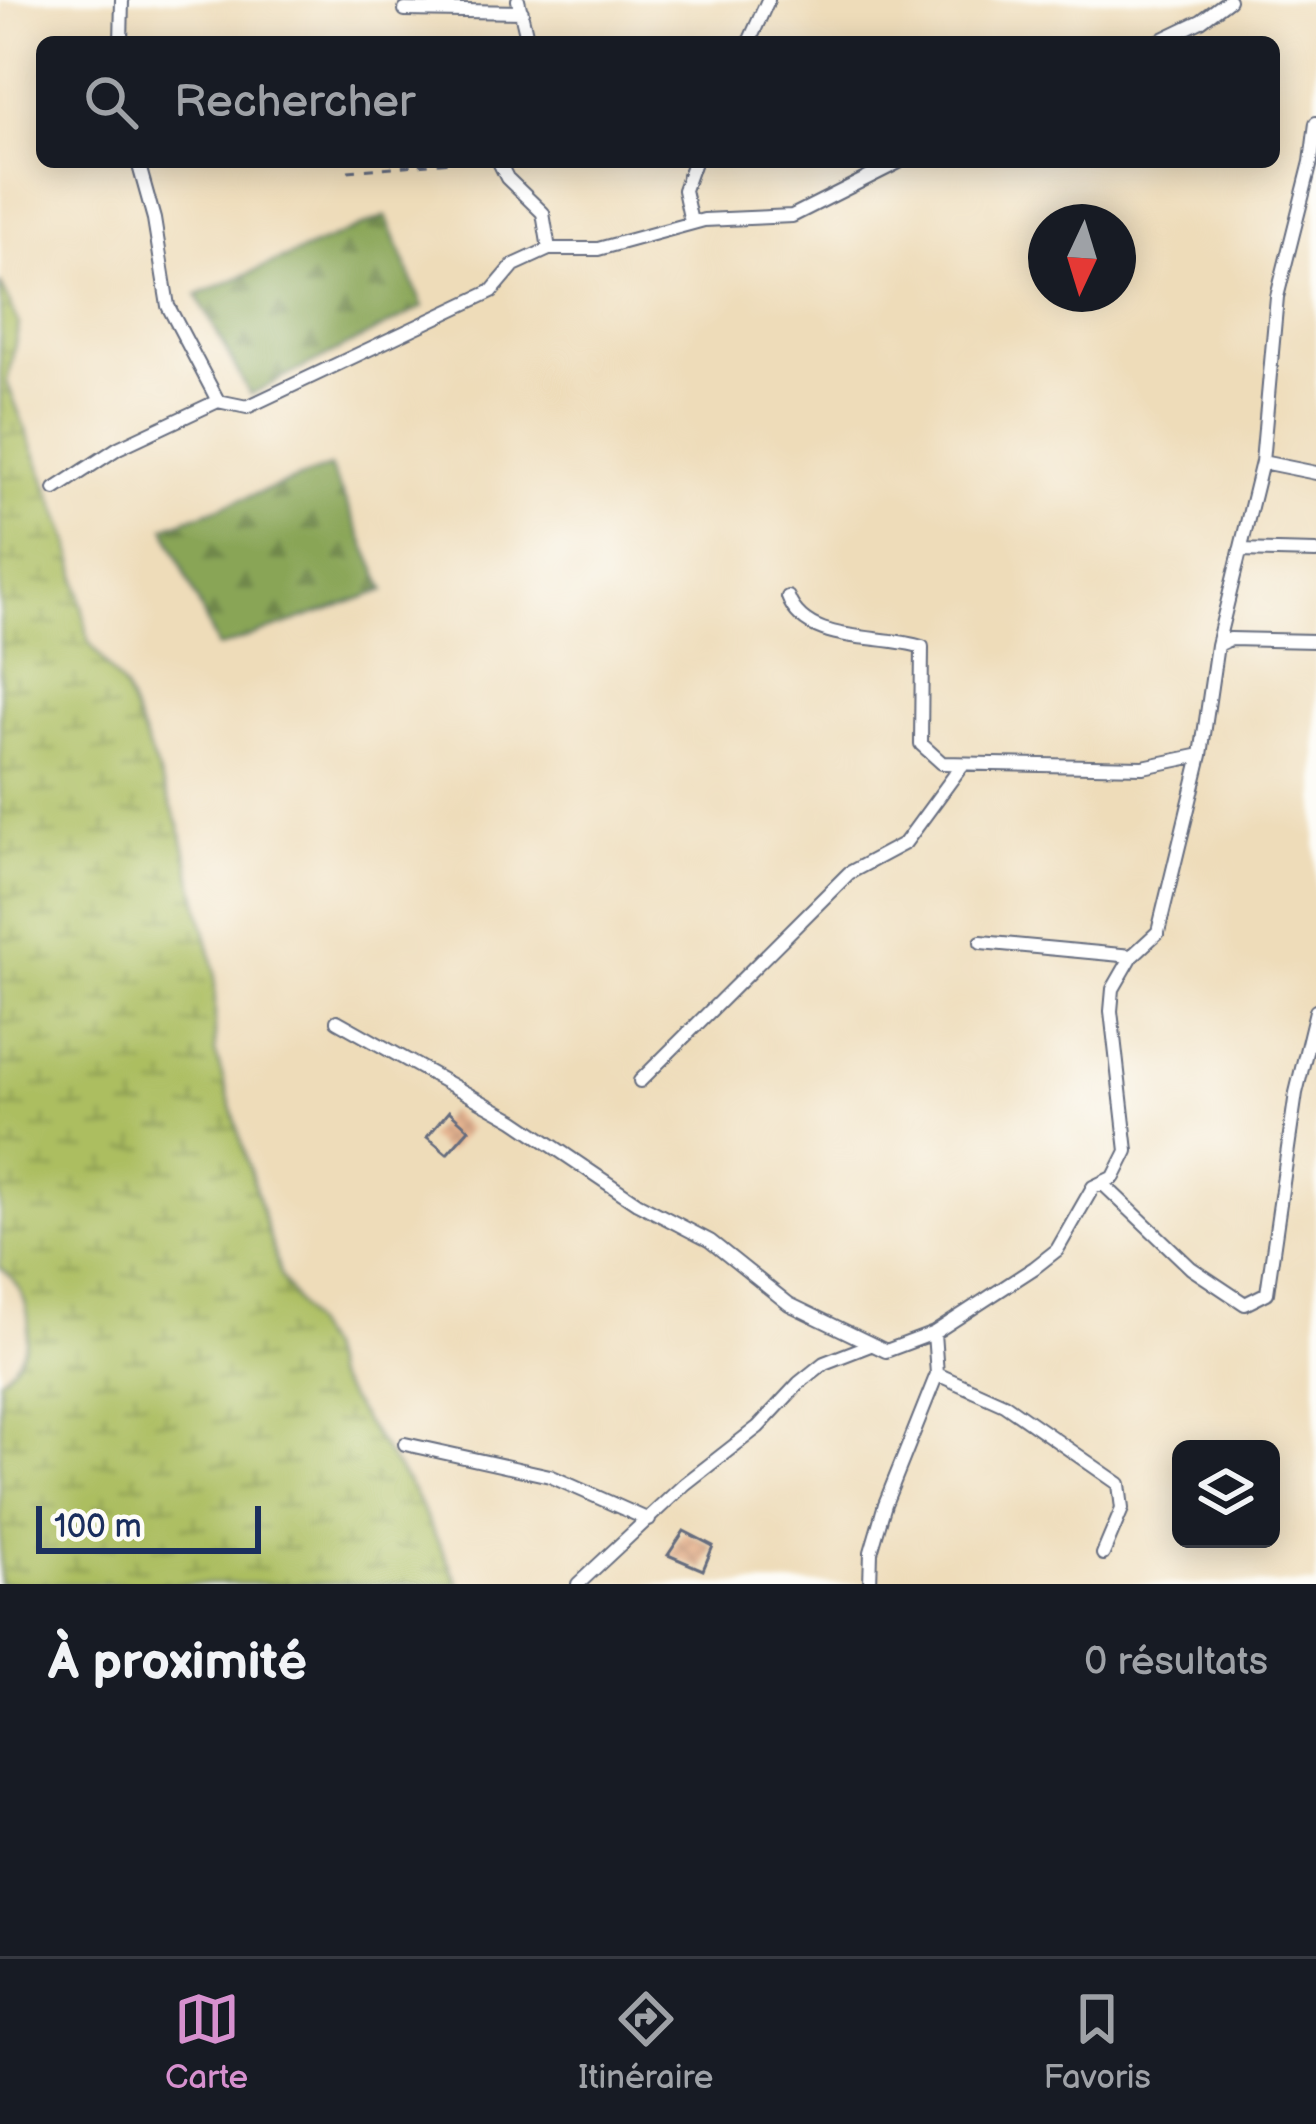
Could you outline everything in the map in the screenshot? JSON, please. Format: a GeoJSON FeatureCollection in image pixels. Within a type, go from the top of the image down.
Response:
{"type":"FeatureCollection","features":[{"type":"Feature","properties":{"kind":"street"},"geometry":{"type":"LineString","coordinates":[[121,36],[122,0]]}},
{"type":"Feature","properties":{"kind":"street"},"geometry":{"type":"LineString","coordinates":[[752,36],[768,0]]}},
{"type":"Feature","properties":{"kind":"street"},"geometry":{"type":"LineString","coordinates":[[1170,36],[1229,0]]}},
{"type":"Feature","properties":{"kind":"street"},"geometry":{"type":"LineString","coordinates":[[405,10],[520,6],[527,36]]}},
{"type":"Feature","properties":{"kind":"street"},"geometry":{"type":"LineString","coordinates":[[338,1021],[514,1120],[637,1203],[710,1241],[789,1304],[886,1351],[934,1333],[1057,1250],[1093,1187],[1114,1177],[1127,1151],[1111,1012],[1113,988],[1132,956],[1158,932],[1201,754],[1216,645],[1262,463],[1276,297],[1316,123]]}},
{"type":"Feature","properties":{"kind":"street"},"geometry":{"type":"LineString","coordinates":[[139,168],[168,306],[218,401]]}},
{"type":"Feature","properties":{"kind":"street"},"geometry":{"type":"LineString","coordinates":[[503,168],[542,213],[549,249]]}},
{"type":"Feature","properties":{"kind":"street"},"geometry":{"type":"LineString","coordinates":[[692,168],[684,190],[691,222],[792,216],[887,168]]}},
{"type":"Feature","properties":{"kind":"street"},"geometry":{"type":"LineString","coordinates":[[1300,203],[1316,193]]}},
{"type":"Feature","properties":{"kind":"street"},"geometry":{"type":"LineString","coordinates":[[55,489],[118,448],[218,401],[247,407],[492,291],[514,265],[549,249],[598,249],[704,220]]}},
{"type":"Feature","properties":{"kind":"street"},"geometry":{"type":"LineString","coordinates":[[1262,463],[1316,472]]}},
{"type":"Feature","properties":{"kind":"street"},"geometry":{"type":"LineString","coordinates":[[1240,550],[1316,552]]}},
{"type":"Feature","properties":{"kind":"street"},"geometry":{"type":"LineString","coordinates":[[788,597],[807,623],[922,647],[921,744],[942,763],[1143,767],[1201,754]]}},
{"type":"Feature","properties":{"kind":"street"},"geometry":{"type":"LineString","coordinates":[[1216,645],[1230,639],[1316,641]]}},
{"type":"Feature","properties":{"kind":"street"},"geometry":{"type":"LineString","coordinates":[[640,1081],[848,873],[905,843],[963,764]]}},
{"type":"Feature","properties":{"kind":"street"},"geometry":{"type":"LineString","coordinates":[[981,942],[1132,956]]}},
{"type":"Feature","properties":{"kind":"street"},"geometry":{"type":"LineString","coordinates":[[1102,1183],[1221,1290],[1245,1304],[1267,1293],[1297,1093],[1316,1011]]}},
{"type":"Feature","properties":{"kind":"street"},"geometry":{"type":"LineString","coordinates":[[871,1584],[871,1552],[885,1504],[937,1374],[934,1333]]}},
{"type":"Feature","properties":{"kind":"street"},"geometry":{"type":"LineString","coordinates":[[578,1584],[758,1427],[812,1373],[869,1345]]}},
{"type":"Feature","properties":{"kind":"street"},"geometry":{"type":"LineString","coordinates":[[937,1374],[1004,1404],[1119,1484],[1122,1509],[1103,1554]]}},
{"type":"Feature","properties":{"kind":"street"},"geometry":{"type":"LineString","coordinates":[[405,1444],[550,1476],[649,1520]]}},
{"type":"Feature","properties":{"kind":"path"},"geometry":{"type":"LineString","coordinates":[[348,171],[382,168]]}},
{"type":"Feature","properties":{"kind":"green space"},"geometry":{"type":"Polygon","coordinates":[[[386,216],[423,307],[250,395],[197,295],[386,216]]]}},
{"type":"Feature","properties":{"kind":"green space"},"geometry":{"type":"Polygon","coordinates":[[[0,282],[19,324],[7,382],[70,543],[89,642],[125,690],[180,828],[215,971],[215,1051],[281,1277],[326,1349],[333,1376],[413,1491],[459,1584],[0,1584],[0,1379],[21,1353],[28,1323],[21,1293],[0,1267],[0,282]]]}},
{"type":"Feature","properties":{"kind":"green space"},"geometry":{"type":"Polygon","coordinates":[[[330,467],[385,590],[218,648],[165,527],[330,467]]]}},
{"type":"Feature","properties":{"kind":"building"},"geometry":{"type":"Polygon","coordinates":[[[449,1111],[469,1129],[447,1154],[427,1137],[449,1111]]]}},
{"type":"Feature","properties":{"kind":"building"},"geometry":{"type":"Polygon","coordinates":[[[684,1531],[713,1546],[703,1570],[668,1555],[684,1531]]]}}]}
